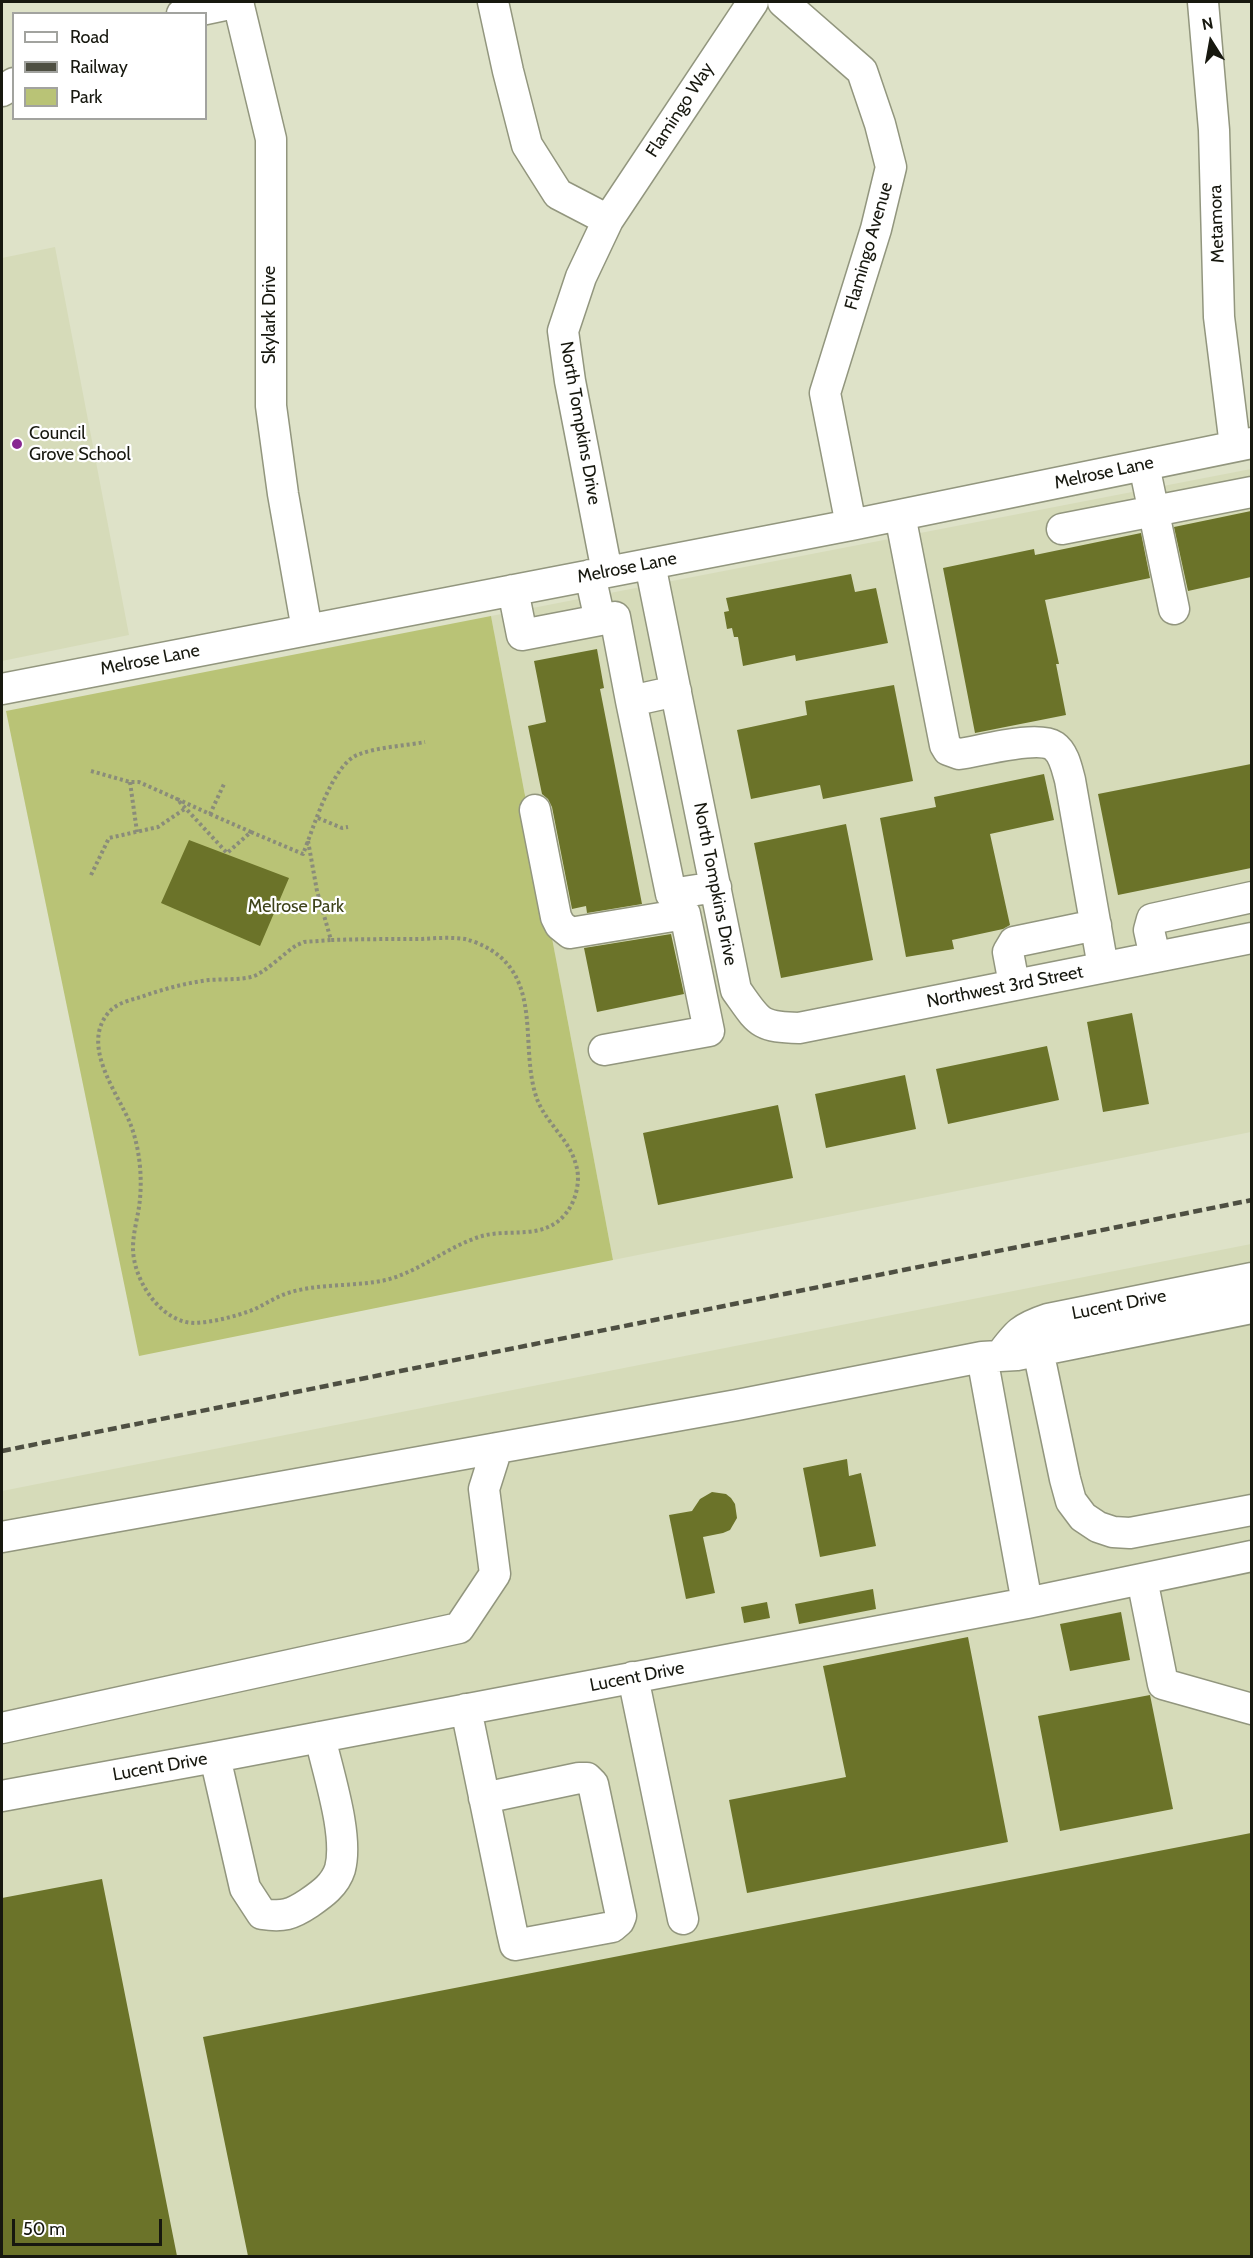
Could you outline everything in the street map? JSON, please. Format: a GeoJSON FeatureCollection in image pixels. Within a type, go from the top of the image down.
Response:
{"type":"FeatureCollection","features":[{"type":"Feature","properties":{"kind":"street"},"geometry":{"type":"LineString","coordinates":[[192,12],[239,2]]}},
{"type":"Feature","properties":{"kind":"street","name":"Skylark Drive"},"geometry":{"type":"LineString","coordinates":[[239,2],[271,139],[270,406],[307,630]]}},
{"type":"Feature","properties":{"kind":"street"},"geometry":{"type":"LineString","coordinates":[[493,2],[527,145],[558,194],[608,220]]}},
{"type":"Feature","properties":{"kind":"street","name":"Flamingo Way"},"geometry":{"type":"LineString","coordinates":[[608,220],[753,2]]}},
{"type":"Feature","properties":{"kind":"street","name":"Flamingo Avenue"},"geometry":{"type":"LineString","coordinates":[[783,2],[862,71],[880,124],[891,167],[876,229],[825,393],[851,525]]}},
{"type":"Feature","properties":{"kind":"street","name":"Metamora"},"geometry":{"type":"LineString","coordinates":[[1203,2],[1214,130],[1219,316],[1243,444]]}},
{"type":"Feature","properties":{"kind":"street","name":"North Tompkins Drive"},"geometry":{"type":"LineString","coordinates":[[600,620],[599,573],[563,331],[581,277],[608,220]]}},
{"type":"Feature","properties":{"kind":"street","name":"Melrose Lane"},"geometry":{"type":"LineString","coordinates":[[2,689],[851,525],[1243,444]]}},
{"type":"Feature","properties":{"kind":"street"},"geometry":{"type":"LineString","coordinates":[[1144,465],[1174,609]]}},
{"type":"Feature","properties":{"kind":"street"},"geometry":{"type":"LineString","coordinates":[[1062,529],[1251,492]]}},
{"type":"Feature","properties":{"kind":"street"},"geometry":{"type":"LineString","coordinates":[[900,515],[945,745],[948,750],[959,754],[1038,741],[1053,746],[1062,756],[1070,780],[1103,967]]}},
{"type":"Feature","properties":{"kind":"street","name":"North Tompkins Drive"},"geometry":{"type":"LineString","coordinates":[[650,564],[736,990],[759,1021]]}},
{"type":"Feature","properties":{"kind":"street"},"geometry":{"type":"LineString","coordinates":[[513,590],[522,635],[615,617],[652,802],[678,904],[691,944],[709,1031],[604,1050]]}},
{"type":"Feature","properties":{"kind":"street"},"geometry":{"type":"LineString","coordinates":[[631,700],[676,691]]}},
{"type":"Feature","properties":{"kind":"street"},"geometry":{"type":"LineString","coordinates":[[652,802],[697,794]]}},
{"type":"Feature","properties":{"kind":"street"},"geometry":{"type":"LineString","coordinates":[[535,810],[556,916],[560,925],[570,933],[678,904],[716,887]]}},
{"type":"Feature","properties":{"kind":"street"},"geometry":{"type":"LineString","coordinates":[[1155,957],[1149,930],[1152,919],[1251,897]]}},
{"type":"Feature","properties":{"kind":"street"},"geometry":{"type":"LineString","coordinates":[[1014,984],[1008,952],[1014,942],[1096,925]]}},
{"type":"Feature","properties":{"kind":"street"},"geometry":{"type":"LineString","coordinates":[[1041,936],[1050,978]]}},
{"type":"Feature","properties":{"kind":"street"},"geometry":{"type":"LineString","coordinates":[[691,944],[726,937]]}},
{"type":"Feature","properties":{"kind":"street","name":"Northwest 3rd Street"},"geometry":{"type":"LineString","coordinates":[[759,1021],[772,1027],[799,1028],[1251,938]]}},
{"type":"Feature","properties":{"kind":"street"},"geometry":{"type":"LineString","coordinates":[[702,996],[736,990]]}},
{"type":"Feature","properties":{"kind":"street","name":"Lucent Drive"},"geometry":{"type":"LineString","coordinates":[[991,1356],[1026,1326],[1048,1319],[1251,1278]]}},
{"type":"Feature","properties":{"kind":"street"},"geometry":{"type":"LineString","coordinates":[[2,1538],[738,1405],[991,1356],[1038,1350],[1251,1308]]}},
{"type":"Feature","properties":{"kind":"street"},"geometry":{"type":"LineString","coordinates":[[1038,1350],[1065,1479],[1071,1501],[1083,1517],[1098,1527],[1113,1532],[1130,1533],[1251,1510]]}},
{"type":"Feature","properties":{"kind":"street"},"geometry":{"type":"LineString","coordinates":[[991,1356],[1027,1603]]}},
{"type":"Feature","properties":{"kind":"street"},"geometry":{"type":"LineString","coordinates":[[2,1728],[459,1628],[495,1574],[484,1489],[497,1448]]}},
{"type":"Feature","properties":{"kind":"street","name":"Lucent Drive"},"geometry":{"type":"LineString","coordinates":[[2,1796],[1027,1603],[1251,1556]]}},
{"type":"Feature","properties":{"kind":"street"},"geometry":{"type":"LineString","coordinates":[[1142,1579],[1163,1684],[1251,1709]]}},
{"type":"Feature","properties":{"kind":"street"},"geometry":{"type":"LineString","coordinates":[[633,1677],[683,1919]]}},
{"type":"Feature","properties":{"kind":"street"},"geometry":{"type":"LineString","coordinates":[[466,1709],[484,1798],[515,1946],[612,1927],[619,1921],[621,1916],[593,1784],[587,1778],[484,1798]]}},
{"type":"Feature","properties":{"kind":"street"},"geometry":{"type":"LineString","coordinates":[[215,1757],[245,1888],[262,1914],[277,1916],[294,1913],[327,1891],[340,1871],[343,1841],[320,1737]]}},
{"type":"Feature","properties":{"kind":"path"},"geometry":{"type":"LineString","coordinates":[[91,771],[130,782],[139,782],[303,854],[340,769],[353,758],[367,752],[425,742]]}},
{"type":"Feature","properties":{"kind":"path"},"geometry":{"type":"LineString","coordinates":[[130,782],[137,832]]}},
{"type":"Feature","properties":{"kind":"path"},"geometry":{"type":"LineString","coordinates":[[210,814],[224,784]]}},
{"type":"Feature","properties":{"kind":"path"},"geometry":{"type":"LineString","coordinates":[[177,799],[227,853],[251,832]]}},
{"type":"Feature","properties":{"kind":"path"},"geometry":{"type":"LineString","coordinates":[[91,875],[109,838],[158,827],[186,808]]}},
{"type":"Feature","properties":{"kind":"path"},"geometry":{"type":"LineString","coordinates":[[318,818],[342,828],[348,827]]}},
{"type":"Feature","properties":{"kind":"path"},"geometry":{"type":"LineString","coordinates":[[308,841],[317,891],[331,940]]}},
{"type":"Feature","properties":{"kind":"path"},"geometry":{"type":"LineString","coordinates":[[465,939],[491,950],[503,959],[512,970],[524,996],[529,1034],[529,1064],[542,1112],[576,1163],[577,1187],[573,1199],[567,1211],[555,1223],[542,1230],[529,1233],[497,1233],[471,1240],[411,1271],[388,1279],[290,1292],[232,1317],[194,1323],[181,1321],[157,1304],[137,1270],[132,1251],[140,1203],[140,1173],[136,1143],[102,1061],[98,1041],[101,1027],[110,1012],[122,1003],[179,985],[255,976],[297,945],[304,942],[331,940],[465,939]]}},
{"type":"Feature","properties":{"kind":"shaded area"},"geometry":{"type":"Polygon","coordinates":[[[55,247],[129,635],[2,661],[2,258],[55,247]]]}},
{"type":"Feature","properties":{"kind":"shaded area"},"geometry":{"type":"Polygon","coordinates":[[[1251,469],[1251,1132],[613,1260],[491,616],[1251,469]]]}},
{"type":"Feature","properties":{"kind":"shaded area"},"geometry":{"type":"Polygon","coordinates":[[[1251,1244],[1251,2256],[2,2256],[2,1491],[1251,1244]]]}},
{"type":"Feature","properties":{"kind":"green space","name":"Melrose Park"},"geometry":{"type":"Polygon","coordinates":[[[491,616],[613,1260],[139,1356],[6,711],[491,616]]]}},
{"type":"Feature","properties":{"kind":"building"},"geometry":{"type":"Polygon","coordinates":[[[1251,511],[1251,577],[1188,591],[1174,527],[1251,511]]]}},
{"type":"Feature","properties":{"kind":"building"},"geometry":{"type":"Polygon","coordinates":[[[1141,533],[1150,578],[1045,600],[1059,664],[1056,664],[1066,715],[975,733],[943,568],[1034,549],[1035,555],[1141,533]]]}},
{"type":"Feature","properties":{"kind":"building"},"geometry":{"type":"Polygon","coordinates":[[[851,574],[855,592],[876,588],[888,643],[796,661],[795,655],[743,666],[738,637],[734,637],[732,628],[727,629],[724,612],[729,611],[726,598],[851,574]]]}},
{"type":"Feature","properties":{"kind":"building"},"geometry":{"type":"Polygon","coordinates":[[[597,649],[604,688],[600,689],[642,904],[587,913],[586,906],[572,909],[552,807],[542,794],[528,726],[546,722],[534,661],[597,649]]]}},
{"type":"Feature","properties":{"kind":"building"},"geometry":{"type":"Polygon","coordinates":[[[894,685],[913,781],[823,799],[820,785],[751,799],[737,730],[807,715],[805,701],[894,685]]]}},
{"type":"Feature","properties":{"kind":"building"},"geometry":{"type":"Polygon","coordinates":[[[1251,764],[1251,868],[1118,895],[1098,794],[1251,764]]]}},
{"type":"Feature","properties":{"kind":"building"},"geometry":{"type":"Polygon","coordinates":[[[1044,774],[1054,820],[990,834],[1010,925],[1003,929],[952,940],[954,949],[906,957],[880,818],[936,807],[934,797],[1044,774]]]}},
{"type":"Feature","properties":{"kind":"building"},"geometry":{"type":"Polygon","coordinates":[[[846,824],[873,960],[781,978],[754,843],[846,824]]]}},
{"type":"Feature","properties":{"kind":"building"},"geometry":{"type":"Polygon","coordinates":[[[189,840],[289,878],[260,946],[161,903],[189,840]]]}},
{"type":"Feature","properties":{"kind":"building"},"geometry":{"type":"Polygon","coordinates":[[[671,934],[684,994],[597,1012],[584,948],[671,934]]]}},
{"type":"Feature","properties":{"kind":"building"},"geometry":{"type":"Polygon","coordinates":[[[1132,1013],[1149,1104],[1103,1112],[1087,1022],[1132,1013]]]}},
{"type":"Feature","properties":{"kind":"building"},"geometry":{"type":"Polygon","coordinates":[[[1047,1046],[1059,1100],[948,1124],[936,1069],[1047,1046]]]}},
{"type":"Feature","properties":{"kind":"building"},"geometry":{"type":"Polygon","coordinates":[[[905,1075],[916,1129],[826,1148],[815,1094],[905,1075]]]}},
{"type":"Feature","properties":{"kind":"building"},"geometry":{"type":"Polygon","coordinates":[[[778,1105],[793,1178],[658,1205],[643,1133],[778,1105]]]}},
{"type":"Feature","properties":{"kind":"building"},"geometry":{"type":"Polygon","coordinates":[[[847,1459],[849,1476],[861,1473],[876,1546],[820,1557],[803,1468],[847,1459]]]}},
{"type":"Feature","properties":{"kind":"building"},"geometry":{"type":"Polygon","coordinates":[[[712,1492],[726,1494],[731,1498],[735,1504],[737,1518],[730,1530],[703,1537],[715,1593],[686,1599],[669,1515],[692,1511],[700,1499],[712,1492]]]}},
{"type":"Feature","properties":{"kind":"building"},"geometry":{"type":"Polygon","coordinates":[[[873,1589],[876,1609],[799,1624],[795,1604],[873,1589]]]}},
{"type":"Feature","properties":{"kind":"building"},"geometry":{"type":"Polygon","coordinates":[[[767,1602],[770,1618],[744,1623],[741,1607],[767,1602]]]}},
{"type":"Feature","properties":{"kind":"building"},"geometry":{"type":"Polygon","coordinates":[[[1121,1612],[1130,1660],[1070,1671],[1060,1624],[1121,1612]]]}},
{"type":"Feature","properties":{"kind":"building"},"geometry":{"type":"Polygon","coordinates":[[[968,1637],[1008,1842],[747,1893],[729,1800],[846,1777],[823,1666],[968,1637]]]}},
{"type":"Feature","properties":{"kind":"building"},"geometry":{"type":"Polygon","coordinates":[[[1150,1695],[1173,1809],[1060,1831],[1038,1716],[1150,1695]]]}},
{"type":"Feature","properties":{"kind":"building"},"geometry":{"type":"Polygon","coordinates":[[[1251,1833],[1251,2256],[248,2256],[203,2037],[1251,1833]]]}},
{"type":"Feature","properties":{"kind":"building"},"geometry":{"type":"Polygon","coordinates":[[[102,1879],[177,2256],[2,2256],[2,1898],[102,1879]]]}},
{"type":"Feature","properties":{"kind":"railway"},"geometry":{"type":"LineString","coordinates":[[2,1451],[1252,1200]]}},
{"type":"Feature","properties":{"kind":"place","name":"Council Grove School"},"geometry":{"type":"Point","coordinates":[17,444]}}]}
